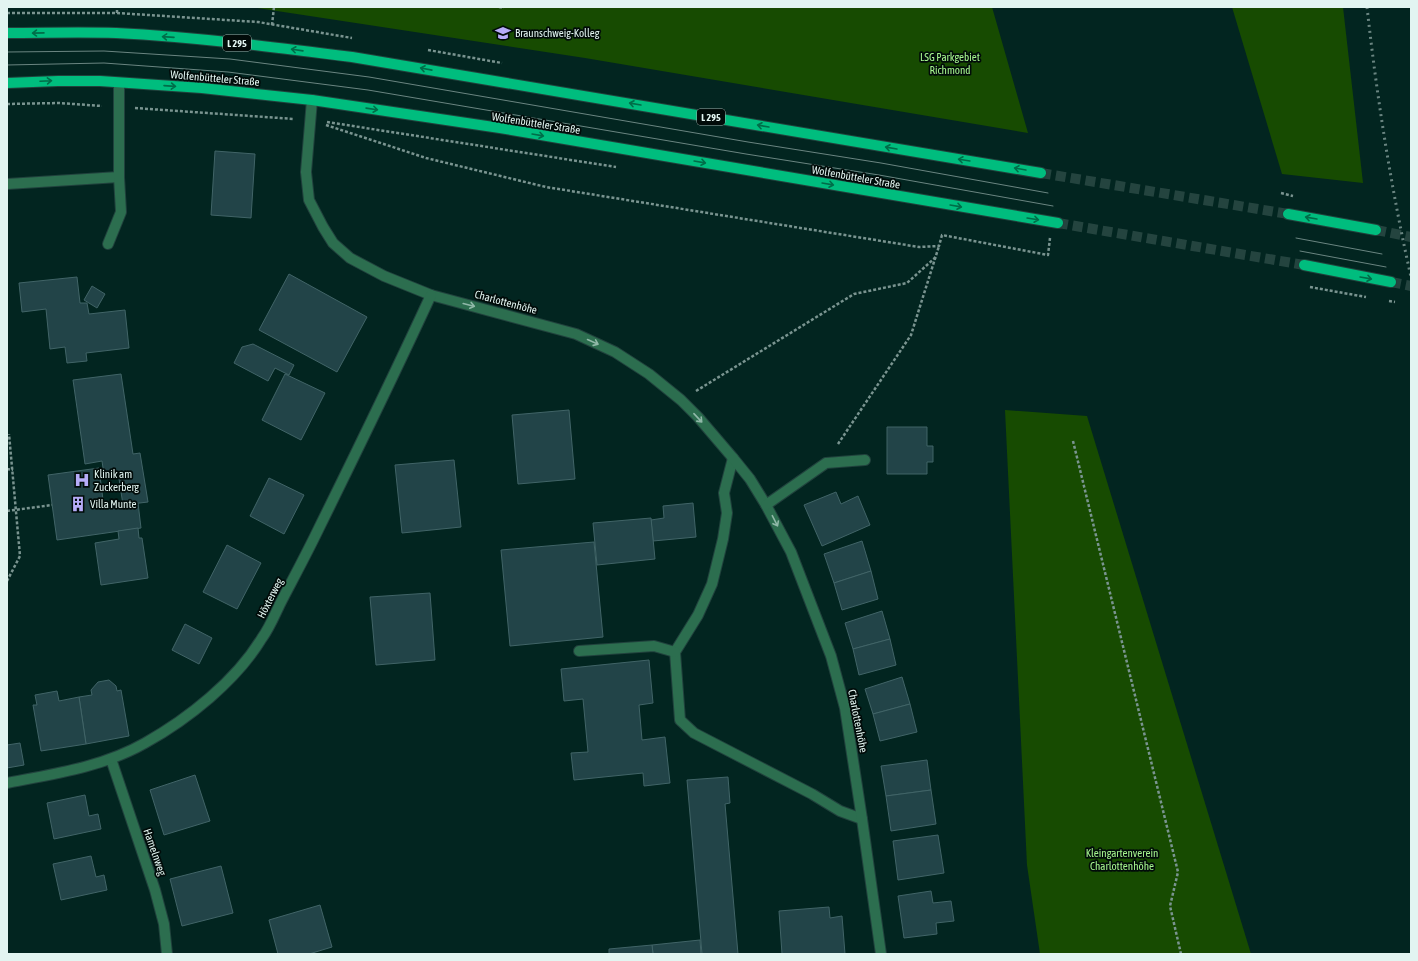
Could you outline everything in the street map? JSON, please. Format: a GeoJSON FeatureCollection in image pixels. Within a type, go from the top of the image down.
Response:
{"type":"FeatureCollection","features":[{"type":"Feature","properties":{"kind":"main road","name":"L 295"},"geometry":{"type":"LineString","coordinates":[[7,33],[117,33],[247,44],[352,57],[1041,173]]}},
{"type":"Feature","properties":{"kind":"main road","name":"Wolfenbütteler Straße"},"geometry":{"type":"LineString","coordinates":[[7,83],[58,81],[118,82],[202,88],[312,100],[500,128],[1058,223]]}},
{"type":"Feature","properties":{"kind":"main road"},"geometry":{"type":"LineString","coordinates":[[1288,214],[1376,230]]}},
{"type":"Feature","properties":{"kind":"main road"},"geometry":{"type":"LineString","coordinates":[[1304,265],[1391,282]]}},
{"type":"Feature","properties":{"kind":"street"},"geometry":{"type":"LineString","coordinates":[[108,244],[121,212],[118,82]]}},
{"type":"Feature","properties":{"kind":"street","name":"Charlottenhöhe"},"geometry":{"type":"LineString","coordinates":[[312,100],[306,172],[309,200],[323,227],[334,243],[350,258],[384,276],[431,295],[576,334],[615,352],[649,374],[681,400],[734,458],[750,479],[766,505],[791,552],[831,656],[844,708],[862,819],[881,954]]}},
{"type":"Feature","properties":{"kind":"street"},"geometry":{"type":"LineString","coordinates":[[7,184],[119,177]]}},
{"type":"Feature","properties":{"kind":"street","name":"Höxterweg"},"geometry":{"type":"LineString","coordinates":[[7,783],[59,773],[111,759],[144,744],[173,726],[196,709],[223,685],[245,661],[262,638],[376,413],[431,295]]}},
{"type":"Feature","properties":{"kind":"street"},"geometry":{"type":"LineString","coordinates":[[734,458],[724,493],[727,513],[723,539],[712,584],[698,615],[675,652],[680,720],[694,733],[812,794],[840,811],[862,819]]}},
{"type":"Feature","properties":{"kind":"street"},"geometry":{"type":"LineString","coordinates":[[766,505],[826,463],[865,460]]}},
{"type":"Feature","properties":{"kind":"street"},"geometry":{"type":"LineString","coordinates":[[579,651],[654,646],[675,652]]}},
{"type":"Feature","properties":{"kind":"street","name":"Hamelnweg"},"geometry":{"type":"LineString","coordinates":[[111,759],[155,890],[164,924],[166,954]]}},
{"type":"Feature","properties":{"kind":"path"},"geometry":{"type":"LineString","coordinates":[[116,13],[117,7]]}},
{"type":"Feature","properties":{"kind":"path"},"geometry":{"type":"LineString","coordinates":[[272,24],[274,7]]}},
{"type":"Feature","properties":{"kind":"path"},"geometry":{"type":"LineString","coordinates":[[498,7],[504,8]]}},
{"type":"Feature","properties":{"kind":"path"},"geometry":{"type":"LineString","coordinates":[[7,104],[59,103],[310,120],[345,124],[624,168]]}},
{"type":"Feature","properties":{"kind":"path"},"geometry":{"type":"LineString","coordinates":[[310,120],[426,158],[546,187],[919,247],[939,246]]}},
{"type":"Feature","properties":{"kind":"path"},"geometry":{"type":"LineString","coordinates":[[826,463],[911,335],[937,256],[942,235],[1048,255],[1050,236]]}},
{"type":"Feature","properties":{"kind":"path"},"geometry":{"type":"LineString","coordinates":[[681,400],[854,294],[907,283],[937,256]]}},
{"type":"Feature","properties":{"kind":"path"},"geometry":{"type":"LineString","coordinates":[[1310,287],[1372,298]]}},
{"type":"Feature","properties":{"kind":"path"},"geometry":{"type":"LineString","coordinates":[[1388,300],[1395,302]]}},
{"type":"Feature","properties":{"kind":"path"},"geometry":{"type":"LineString","coordinates":[[7,581],[20,556],[9,434]]}},
{"type":"Feature","properties":{"kind":"path"},"geometry":{"type":"LineString","coordinates":[[1073,442],[1178,872],[1170,906],[1181,954]]}},
{"type":"Feature","properties":{"kind":"path"},"geometry":{"type":"LineString","coordinates":[[7,469],[13,470]]}},
{"type":"Feature","properties":{"kind":"path"},"geometry":{"type":"LineString","coordinates":[[7,511],[52,505]]}},
{"type":"Feature","properties":{"kind":"green space","name":"LSG Parkgebiet Richmond"},"geometry":{"type":"Polygon","coordinates":[[[250,7],[992,7],[1028,133],[585,58],[250,7]]]}},
{"type":"Feature","properties":{"kind":"green space"},"geometry":{"type":"Polygon","coordinates":[[[1232,7],[1343,7],[1363,183],[1282,174],[1232,7]]]}},
{"type":"Feature","properties":{"kind":"green space","name":"Kleingartenverein Charlottenhöhe"},"geometry":{"type":"Polygon","coordinates":[[[1005,410],[1087,416],[1251,954],[1040,954],[1027,865],[1005,410]]]}},
{"type":"Feature","properties":{"kind":"building"},"geometry":{"type":"Polygon","coordinates":[[[215,151],[255,154],[251,218],[211,215],[215,151]]]}},
{"type":"Feature","properties":{"kind":"building"},"geometry":{"type":"Polygon","coordinates":[[[289,274],[367,317],[337,372],[259,330],[289,274]]]}},
{"type":"Feature","properties":{"kind":"building"},"geometry":{"type":"Polygon","coordinates":[[[77,277],[80,303],[87,303],[89,314],[125,310],[129,348],[86,353],[87,361],[67,363],[65,347],[50,349],[46,309],[22,312],[19,283],[77,277]]]}},
{"type":"Feature","properties":{"kind":"building"},"geometry":{"type":"Polygon","coordinates":[[[92,286],[105,294],[97,308],[84,300],[92,286]]]}},
{"type":"Feature","properties":{"kind":"building"},"geometry":{"type":"Polygon","coordinates":[[[253,344],[294,365],[289,375],[275,368],[268,381],[234,363],[242,347],[253,344]]]}},
{"type":"Feature","properties":{"kind":"building"},"geometry":{"type":"Polygon","coordinates":[[[121,374],[133,454],[140,453],[148,502],[123,505],[118,472],[104,475],[102,461],[85,464],[73,380],[121,374]]]}},
{"type":"Feature","properties":{"kind":"building"},"geometry":{"type":"Polygon","coordinates":[[[285,374],[325,393],[301,440],[262,420],[285,374]]]}},
{"type":"Feature","properties":{"kind":"building"},"geometry":{"type":"Polygon","coordinates":[[[569,410],[575,479],[518,484],[512,415],[569,410]]]}},
{"type":"Feature","properties":{"kind":"building"},"geometry":{"type":"Polygon","coordinates":[[[887,427],[927,427],[927,446],[933,446],[933,462],[927,462],[927,474],[887,474],[887,427]]]}},
{"type":"Feature","properties":{"kind":"building"},"geometry":{"type":"Polygon","coordinates":[[[454,460],[461,527],[402,533],[395,465],[454,460]]]}},
{"type":"Feature","properties":{"kind":"building","name":"Villa Munte"},"geometry":{"type":"Polygon","coordinates":[[[99,468],[104,508],[138,503],[141,528],[57,540],[48,475],[99,468]]]}},
{"type":"Feature","properties":{"kind":"building"},"geometry":{"type":"Polygon","coordinates":[[[269,478],[304,495],[284,534],[250,516],[269,478]]]}},
{"type":"Feature","properties":{"kind":"building"},"geometry":{"type":"Polygon","coordinates":[[[836,492],[841,504],[858,496],[870,525],[822,546],[804,505],[836,492]]]}},
{"type":"Feature","properties":{"kind":"building"},"geometry":{"type":"Polygon","coordinates":[[[693,503],[696,537],[653,541],[651,520],[664,518],[663,506],[693,503]]]}},
{"type":"Feature","properties":{"kind":"building"},"geometry":{"type":"Polygon","coordinates":[[[651,518],[655,559],[597,565],[593,523],[651,518]]]}},
{"type":"Feature","properties":{"kind":"building"},"geometry":{"type":"Polygon","coordinates":[[[138,528],[139,538],[142,538],[148,578],[101,585],[95,543],[119,539],[118,531],[138,528]]]}},
{"type":"Feature","properties":{"kind":"building"},"geometry":{"type":"Polygon","coordinates":[[[862,541],[871,571],[834,583],[824,554],[862,541]]]}},
{"type":"Feature","properties":{"kind":"building"},"geometry":{"type":"Polygon","coordinates":[[[594,542],[603,637],[510,646],[501,550],[594,542]]]}},
{"type":"Feature","properties":{"kind":"building"},"geometry":{"type":"Polygon","coordinates":[[[227,545],[261,563],[237,609],[203,592],[227,545]]]}},
{"type":"Feature","properties":{"kind":"building"},"geometry":{"type":"Polygon","coordinates":[[[871,571],[878,599],[842,610],[834,583],[871,571]]]}},
{"type":"Feature","properties":{"kind":"building"},"geometry":{"type":"Polygon","coordinates":[[[430,593],[435,660],[376,665],[370,597],[430,593]]]}},
{"type":"Feature","properties":{"kind":"building"},"geometry":{"type":"Polygon","coordinates":[[[882,611],[890,639],[853,649],[845,623],[882,611]]]}},
{"type":"Feature","properties":{"kind":"building"},"geometry":{"type":"Polygon","coordinates":[[[185,624],[212,638],[199,664],[172,650],[185,624]]]}},
{"type":"Feature","properties":{"kind":"building"},"geometry":{"type":"Polygon","coordinates":[[[890,639],[896,665],[859,675],[853,649],[890,639]]]}},
{"type":"Feature","properties":{"kind":"building"},"geometry":{"type":"Polygon","coordinates":[[[649,660],[653,703],[639,705],[642,740],[665,737],[670,783],[644,786],[643,773],[574,780],[571,753],[588,752],[583,699],[564,701],[561,669],[649,660]]]}},
{"type":"Feature","properties":{"kind":"building"},"geometry":{"type":"Polygon","coordinates":[[[902,677],[910,704],[873,714],[865,689],[902,677]]]}},
{"type":"Feature","properties":{"kind":"building"},"geometry":{"type":"Polygon","coordinates":[[[109,680],[116,686],[117,691],[121,690],[129,736],[86,744],[79,697],[92,695],[91,690],[98,682],[109,680]]]}},
{"type":"Feature","properties":{"kind":"building"},"geometry":{"type":"Polygon","coordinates":[[[57,691],[59,701],[79,697],[86,744],[41,751],[33,705],[37,705],[35,695],[57,691]]]}},
{"type":"Feature","properties":{"kind":"building"},"geometry":{"type":"Polygon","coordinates":[[[910,704],[917,732],[880,741],[873,714],[910,704]]]}},
{"type":"Feature","properties":{"kind":"building"},"geometry":{"type":"Polygon","coordinates":[[[20,743],[24,765],[7,768],[7,745],[20,743]]]}},
{"type":"Feature","properties":{"kind":"building"},"geometry":{"type":"Polygon","coordinates":[[[927,760],[931,790],[886,796],[881,766],[927,760]]]}},
{"type":"Feature","properties":{"kind":"building"},"geometry":{"type":"Polygon","coordinates":[[[195,775],[210,821],[164,835],[150,790],[195,775]]]}},
{"type":"Feature","properties":{"kind":"building"},"geometry":{"type":"Polygon","coordinates":[[[728,777],[730,803],[725,804],[738,954],[702,954],[687,780],[728,777]]]}},
{"type":"Feature","properties":{"kind":"building"},"geometry":{"type":"Polygon","coordinates":[[[931,790],[936,824],[891,831],[886,796],[931,790]]]}},
{"type":"Feature","properties":{"kind":"building"},"geometry":{"type":"Polygon","coordinates":[[[85,795],[89,816],[98,814],[101,829],[54,839],[47,803],[85,795]]]}},
{"type":"Feature","properties":{"kind":"building"},"geometry":{"type":"Polygon","coordinates":[[[938,835],[944,873],[898,880],[893,841],[938,835]]]}},
{"type":"Feature","properties":{"kind":"building"},"geometry":{"type":"Polygon","coordinates":[[[91,856],[96,877],[104,875],[107,890],[61,900],[53,864],[91,856]]]}},
{"type":"Feature","properties":{"kind":"building"},"geometry":{"type":"Polygon","coordinates":[[[221,866],[233,913],[182,926],[170,879],[221,866]]]}},
{"type":"Feature","properties":{"kind":"building"},"geometry":{"type":"Polygon","coordinates":[[[931,891],[933,903],[951,901],[954,921],[936,923],[937,934],[904,938],[898,896],[931,891]]]}},
{"type":"Feature","properties":{"kind":"building"},"geometry":{"type":"Polygon","coordinates":[[[320,905],[332,947],[309,954],[278,954],[269,920],[320,905]]]}},
{"type":"Feature","properties":{"kind":"building"},"geometry":{"type":"Polygon","coordinates":[[[829,907],[830,918],[842,916],[845,954],[782,954],[779,911],[829,907]]]}},
{"type":"Feature","properties":{"kind":"building"},"geometry":{"type":"Polygon","coordinates":[[[700,940],[701,954],[653,954],[652,945],[700,940]]]}},
{"type":"Feature","properties":{"kind":"building"},"geometry":{"type":"Polygon","coordinates":[[[652,945],[653,954],[609,954],[609,949],[652,945]]]}},
{"type":"Feature","properties":{"kind":"tunnel"},"geometry":{"type":"LineString","coordinates":[[1041,173],[1288,214]]}},
{"type":"Feature","properties":{"kind":"tunnel"},"geometry":{"type":"LineString","coordinates":[[1058,223],[1304,265]]}},
{"type":"Feature","properties":{"kind":"tunnel"},"geometry":{"type":"LineString","coordinates":[[1376,230],[1411,237]]}},
{"type":"Feature","properties":{"kind":"tunnel"},"geometry":{"type":"LineString","coordinates":[[1391,282],[1411,286]]}},
{"type":"Feature","properties":{"kind":"tram line"},"geometry":{"type":"LineString","coordinates":[[7,52],[104,51],[230,59],[369,77],[748,142],[881,163],[1048,193]]}},
{"type":"Feature","properties":{"kind":"tram line"},"geometry":{"type":"LineString","coordinates":[[7,65],[104,63],[228,72],[368,90],[879,175],[1053,206]]}},
{"type":"Feature","properties":{"kind":"tram line"},"geometry":{"type":"LineString","coordinates":[[1296,238],[1382,254]]}},
{"type":"Feature","properties":{"kind":"tram line"},"geometry":{"type":"LineString","coordinates":[[1300,251],[1386,267]]}},
{"type":"Feature","properties":{"kind":"railway"},"geometry":{"type":"LineString","coordinates":[[1367,7],[1385,143],[1411,277]]}},
{"type":"Feature","properties":{"kind":"place","name":"Braunschweig-Kolleg"},"geometry":{"type":"Point","coordinates":[503,33]}},
{"type":"Feature","properties":{"kind":"place","name":"Klinik am Zuckerberg"},"geometry":{"type":"Point","coordinates":[82,480]}},
{"type":"Feature","properties":{"kind":"place","name":"Villa Munte"},"geometry":{"type":"Point","coordinates":[78,504]}}]}
